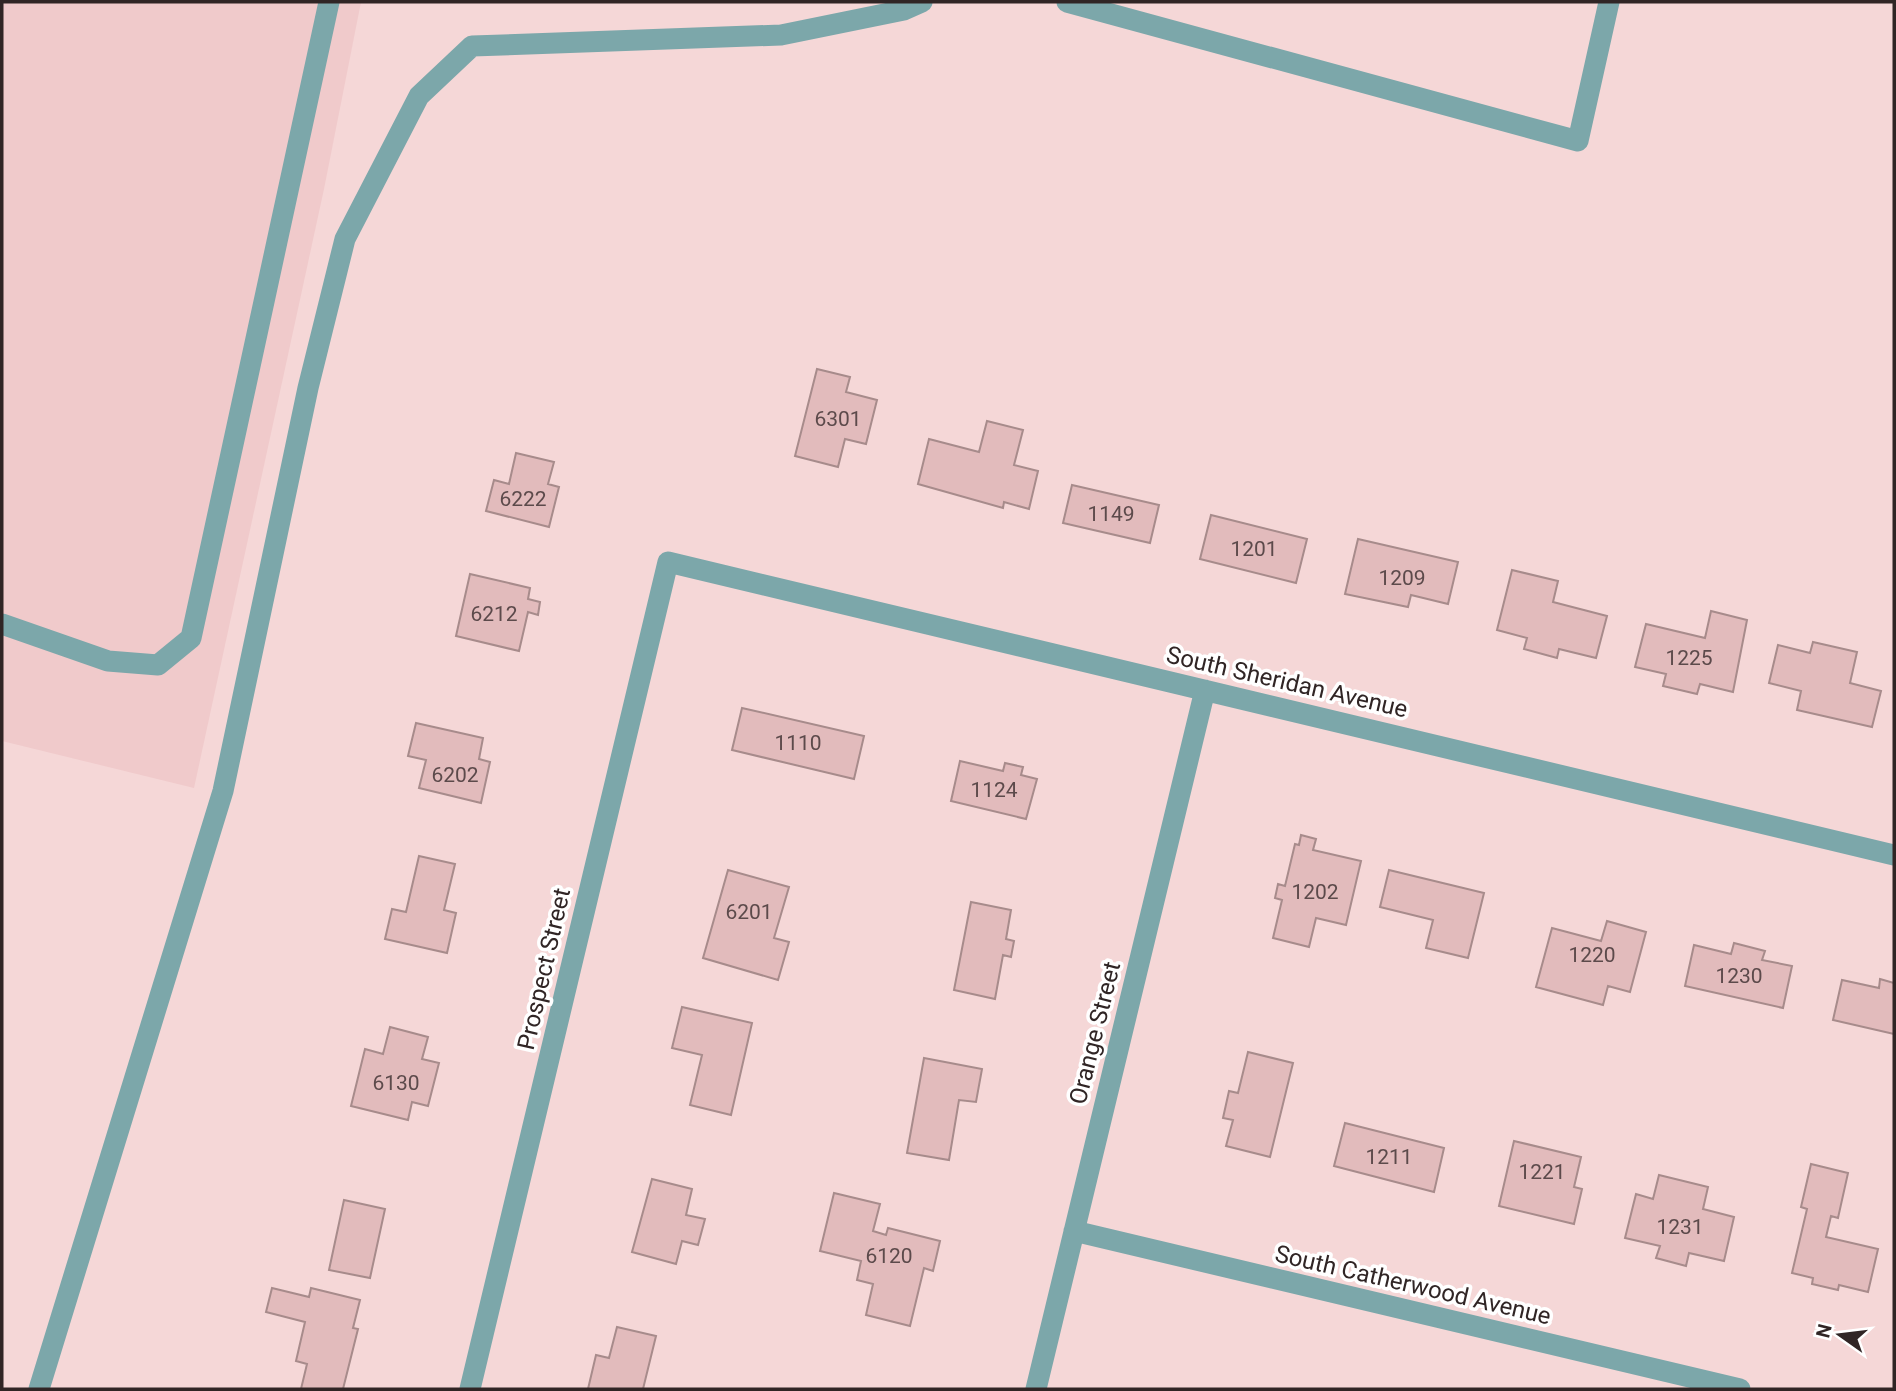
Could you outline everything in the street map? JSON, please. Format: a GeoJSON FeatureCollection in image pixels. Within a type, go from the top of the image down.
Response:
{"type":"FeatureCollection","features":[{"type":"Feature","properties":{"kind":"street"},"geometry":{"type":"LineString","coordinates":[[2,624],[108,661],[158,665],[191,638],[329,2]]}},
{"type":"Feature","properties":{"kind":"street"},"geometry":{"type":"LineString","coordinates":[[40,1389],[223,791],[308,388],[345,239],[419,96],[471,46],[781,35],[904,10],[922,2]]}},
{"type":"Feature","properties":{"kind":"street"},"geometry":{"type":"LineString","coordinates":[[1067,2],[1578,141],[1609,2]]}},
{"type":"Feature","properties":{"kind":"street","name":"South Sheridan Avenue"},"geometry":{"type":"LineString","coordinates":[[668,562],[1894,855]]}},
{"type":"Feature","properties":{"kind":"street","name":"Prospect Street"},"geometry":{"type":"LineString","coordinates":[[470,1389],[668,562]]}},
{"type":"Feature","properties":{"kind":"street","name":"Orange Street"},"geometry":{"type":"LineString","coordinates":[[1036,1389],[1205,690]]}},
{"type":"Feature","properties":{"kind":"street","name":"South Catherwood Avenue"},"geometry":{"type":"LineString","coordinates":[[1074,1231],[1740,1389]]}},
{"type":"Feature","properties":{"kind":"shaded area"},"geometry":{"type":"Polygon","coordinates":[[[2,2],[361,2],[324,189],[194,788],[2,741],[2,2]]]}},
{"type":"Feature","properties":{"kind":"building"},"geometry":{"type":"Polygon","coordinates":[[[817,369],[850,377],[846,392],[877,400],[866,444],[845,439],[838,467],[795,456],[817,369]]]}},
{"type":"Feature","properties":{"kind":"building"},"geometry":{"type":"Polygon","coordinates":[[[987,421],[1023,430],[1014,465],[1038,471],[1029,509],[1004,502],[1003,508],[918,484],[929,439],[979,452],[987,421]]]}},
{"type":"Feature","properties":{"kind":"building"},"geometry":{"type":"Polygon","coordinates":[[[516,453],[554,462],[548,484],[559,487],[549,527],[486,511],[494,480],[509,484],[516,453]]]}},
{"type":"Feature","properties":{"kind":"building"},"geometry":{"type":"Polygon","coordinates":[[[1072,485],[1159,505],[1150,543],[1063,523],[1072,485]]]}},
{"type":"Feature","properties":{"kind":"building"},"geometry":{"type":"Polygon","coordinates":[[[1211,515],[1307,539],[1296,583],[1200,559],[1211,515]]]}},
{"type":"Feature","properties":{"kind":"building"},"geometry":{"type":"Polygon","coordinates":[[[1358,539],[1458,562],[1448,604],[1411,595],[1408,607],[1345,594],[1358,539]]]}},
{"type":"Feature","properties":{"kind":"building"},"geometry":{"type":"Polygon","coordinates":[[[1512,570],[1558,581],[1553,602],[1607,616],[1596,658],[1559,649],[1557,658],[1524,649],[1527,638],[1497,630],[1512,570]]]}},
{"type":"Feature","properties":{"kind":"building"},"geometry":{"type":"Polygon","coordinates":[[[470,574],[530,588],[528,599],[540,602],[538,615],[528,612],[519,651],[456,636],[470,574]]]}},
{"type":"Feature","properties":{"kind":"building"},"geometry":{"type":"Polygon","coordinates":[[[1711,611],[1747,620],[1733,692],[1700,684],[1697,694],[1663,686],[1666,674],[1635,667],[1646,624],[1705,638],[1711,611]]]}},
{"type":"Feature","properties":{"kind":"building"},"geometry":{"type":"Polygon","coordinates":[[[1813,642],[1857,652],[1850,683],[1881,691],[1872,727],[1797,710],[1801,691],[1769,683],[1778,645],[1810,653],[1813,642]]]}},
{"type":"Feature","properties":{"kind":"building"},"geometry":{"type":"Polygon","coordinates":[[[742,708],[864,736],[854,779],[732,750],[742,708]]]}},
{"type":"Feature","properties":{"kind":"building"},"geometry":{"type":"Polygon","coordinates":[[[416,723],[483,738],[479,759],[490,762],[481,803],[419,788],[426,760],[408,756],[416,723]]]}},
{"type":"Feature","properties":{"kind":"building"},"geometry":{"type":"Polygon","coordinates":[[[960,761],[1003,771],[1005,763],[1023,767],[1021,775],[1037,779],[1026,819],[951,801],[960,761]]]}},
{"type":"Feature","properties":{"kind":"building"},"geometry":{"type":"Polygon","coordinates":[[[1301,835],[1316,839],[1313,850],[1361,861],[1346,925],[1316,918],[1309,947],[1273,938],[1282,900],[1275,898],[1278,884],[1285,886],[1295,844],[1299,845],[1301,835]]]}},
{"type":"Feature","properties":{"kind":"building"},"geometry":{"type":"Polygon","coordinates":[[[419,856],[455,864],[444,910],[456,913],[447,953],[385,939],[392,909],[406,912],[419,856]]]}},
{"type":"Feature","properties":{"kind":"building"},"geometry":{"type":"Polygon","coordinates":[[[728,870],[789,887],[774,938],[789,942],[778,980],[703,958],[728,870]]]}},
{"type":"Feature","properties":{"kind":"building"},"geometry":{"type":"Polygon","coordinates":[[[1389,870],[1484,893],[1468,958],[1426,948],[1433,920],[1380,907],[1389,870]]]}},
{"type":"Feature","properties":{"kind":"building"},"geometry":{"type":"Polygon","coordinates":[[[971,902],[1011,910],[1006,939],[1014,941],[1011,957],[1003,955],[995,999],[954,990],[971,902]]]}},
{"type":"Feature","properties":{"kind":"building"},"geometry":{"type":"Polygon","coordinates":[[[1607,921],[1646,932],[1630,992],[1608,986],[1603,1005],[1536,987],[1552,928],[1601,941],[1607,921]]]}},
{"type":"Feature","properties":{"kind":"building"},"geometry":{"type":"Polygon","coordinates":[[[1734,943],[1765,951],[1762,960],[1792,966],[1783,1008],[1685,986],[1694,945],[1731,954],[1734,943]]]}},
{"type":"Feature","properties":{"kind":"building"},"geometry":{"type":"Polygon","coordinates":[[[1880,979],[1894,983],[1894,1034],[1833,1020],[1842,980],[1879,988],[1880,979]]]}},
{"type":"Feature","properties":{"kind":"building"},"geometry":{"type":"Polygon","coordinates":[[[682,1007],[752,1023],[731,1115],[690,1105],[702,1055],[672,1048],[682,1007]]]}},
{"type":"Feature","properties":{"kind":"building"},"geometry":{"type":"Polygon","coordinates":[[[390,1027],[428,1037],[422,1059],[439,1063],[428,1106],[412,1102],[408,1120],[351,1106],[365,1049],[383,1054],[390,1027]]]}},
{"type":"Feature","properties":{"kind":"building"},"geometry":{"type":"Polygon","coordinates":[[[1248,1052],[1293,1063],[1270,1157],[1226,1146],[1233,1120],[1223,1118],[1229,1091],[1238,1093],[1248,1052]]]}},
{"type":"Feature","properties":{"kind":"building"},"geometry":{"type":"Polygon","coordinates":[[[924,1058],[982,1069],[976,1102],[959,1100],[949,1160],[907,1153],[924,1058]]]}},
{"type":"Feature","properties":{"kind":"building"},"geometry":{"type":"Polygon","coordinates":[[[1345,1123],[1444,1148],[1434,1192],[1334,1166],[1345,1123]]]}},
{"type":"Feature","properties":{"kind":"building"},"geometry":{"type":"Polygon","coordinates":[[[1514,1141],[1581,1157],[1574,1187],[1582,1189],[1574,1224],[1499,1206],[1514,1141]]]}},
{"type":"Feature","properties":{"kind":"building"},"geometry":{"type":"Polygon","coordinates":[[[1811,1164],[1848,1173],[1838,1218],[1831,1216],[1826,1237],[1878,1249],[1868,1292],[1839,1285],[1838,1290],[1812,1284],[1813,1278],[1792,1273],[1807,1209],[1801,1207],[1811,1164]]]}},
{"type":"Feature","properties":{"kind":"building"},"geometry":{"type":"Polygon","coordinates":[[[1659,1175],[1708,1187],[1703,1209],[1734,1217],[1724,1261],[1689,1253],[1686,1266],[1656,1258],[1660,1246],[1625,1238],[1636,1194],[1653,1199],[1659,1175]]]}},
{"type":"Feature","properties":{"kind":"building"},"geometry":{"type":"Polygon","coordinates":[[[652,1179],[692,1189],[686,1215],[705,1219],[698,1245],[682,1241],[676,1264],[632,1252],[652,1179]]]}},
{"type":"Feature","properties":{"kind":"building"},"geometry":{"type":"Polygon","coordinates":[[[834,1193],[880,1204],[873,1231],[886,1235],[888,1228],[940,1241],[933,1271],[924,1268],[910,1326],[866,1315],[873,1284],[857,1280],[861,1261],[820,1251],[834,1193]]]}},
{"type":"Feature","properties":{"kind":"building"},"geometry":{"type":"Polygon","coordinates":[[[344,1200],[385,1209],[370,1278],[329,1270],[344,1200]]]}},
{"type":"Feature","properties":{"kind":"building"},"geometry":{"type":"Polygon","coordinates":[[[272,1288],[309,1297],[311,1288],[360,1300],[353,1328],[358,1329],[343,1389],[301,1389],[307,1364],[296,1361],[305,1322],[266,1312],[272,1288]]]}},
{"type":"Feature","properties":{"kind":"building"},"geometry":{"type":"Polygon","coordinates":[[[617,1327],[656,1336],[643,1389],[588,1389],[596,1355],[609,1358],[617,1327]]]}}]}
